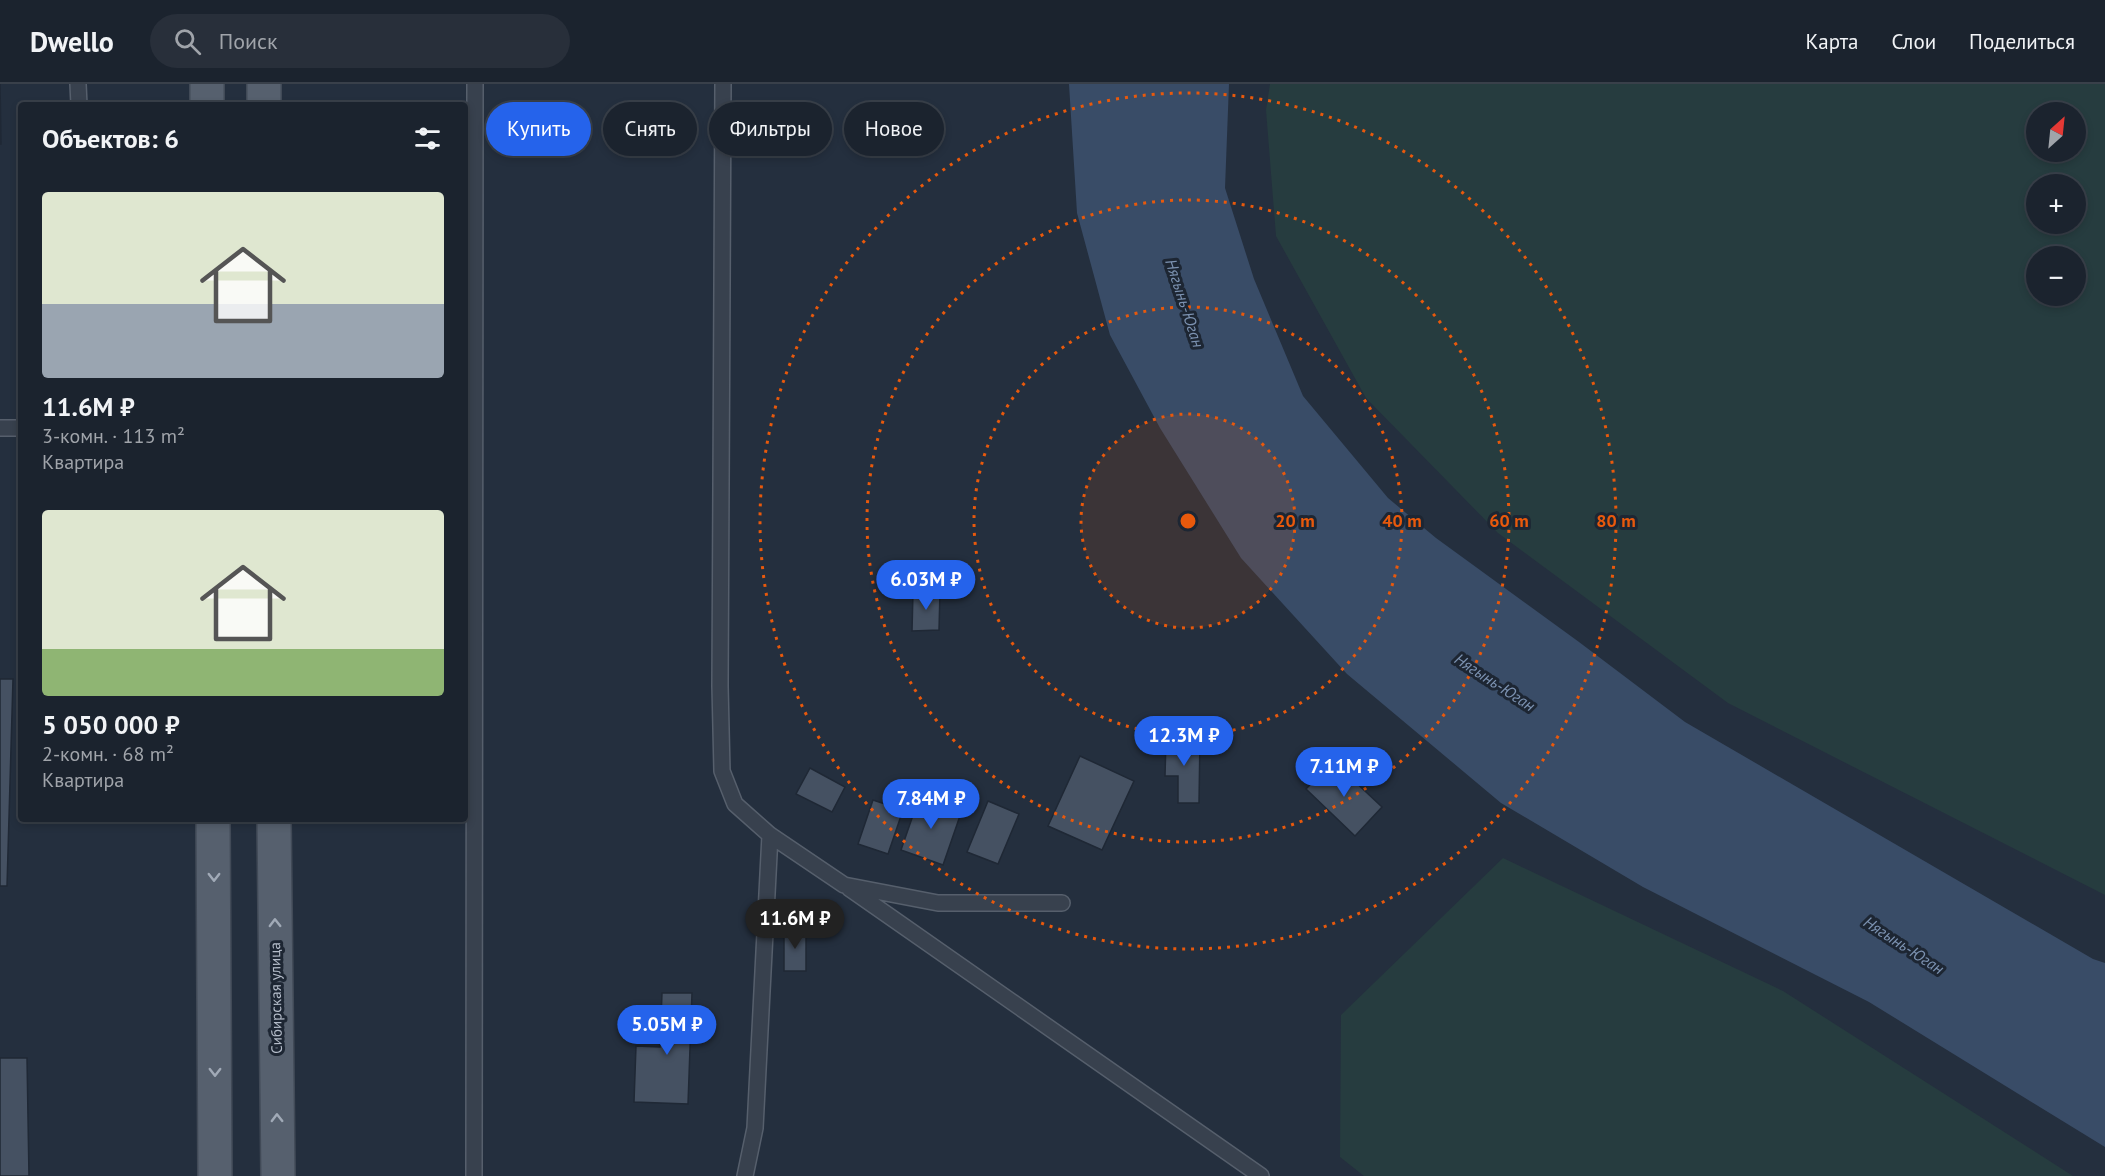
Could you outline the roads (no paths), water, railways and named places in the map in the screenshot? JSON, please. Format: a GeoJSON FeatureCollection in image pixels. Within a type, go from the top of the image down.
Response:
{"type":"FeatureCollection","features":[{"type":"Feature","properties":{"kind":"main road"},"geometry":{"type":"LineString","coordinates":[[207,84],[207,102]]}},
{"type":"Feature","properties":{"kind":"main road"},"geometry":{"type":"LineString","coordinates":[[264,84],[264,102]]}},
{"type":"Feature","properties":{"kind":"main road"},"geometry":{"type":"LineString","coordinates":[[213,822],[215,1176]]}},
{"type":"Feature","properties":{"kind":"main road","name":"Сибирская улица"},"geometry":{"type":"LineString","coordinates":[[274,822],[278,1176]]}},
{"type":"Feature","properties":{"kind":"lane"},"geometry":{"type":"LineString","coordinates":[[78,84],[79,102]]}},
{"type":"Feature","properties":{"kind":"lane"},"geometry":{"type":"LineString","coordinates":[[474,1176],[476,84]]}},
{"type":"Feature","properties":{"kind":"lane"},"geometry":{"type":"LineString","coordinates":[[723,84],[720,686],[722,771],[735,804],[770,835],[1261,1176]]}},
{"type":"Feature","properties":{"kind":"lane"},"geometry":{"type":"LineString","coordinates":[[0,428],[18,428]]}},
{"type":"Feature","properties":{"kind":"lane"},"geometry":{"type":"LineString","coordinates":[[745,1176],[755,1128],[770,835]]}},
{"type":"Feature","properties":{"kind":"lane"},"geometry":{"type":"LineString","coordinates":[[844,885],[938,903],[1062,903]]}},
{"type":"Feature","properties":{"kind":"water","name":"Нягынь-Юган"},"geometry":{"type":"Polygon","coordinates":[[[1069,84],[1229,84],[1225,188],[1254,279],[1303,396],[1388,498],[1436,538],[1685,722],[2093,959],[2105,963],[2105,1147],[1869,1002],[1643,887],[1501,803],[1347,674],[1241,558],[1160,428],[1110,335],[1077,213],[1069,84]]]}}]}
